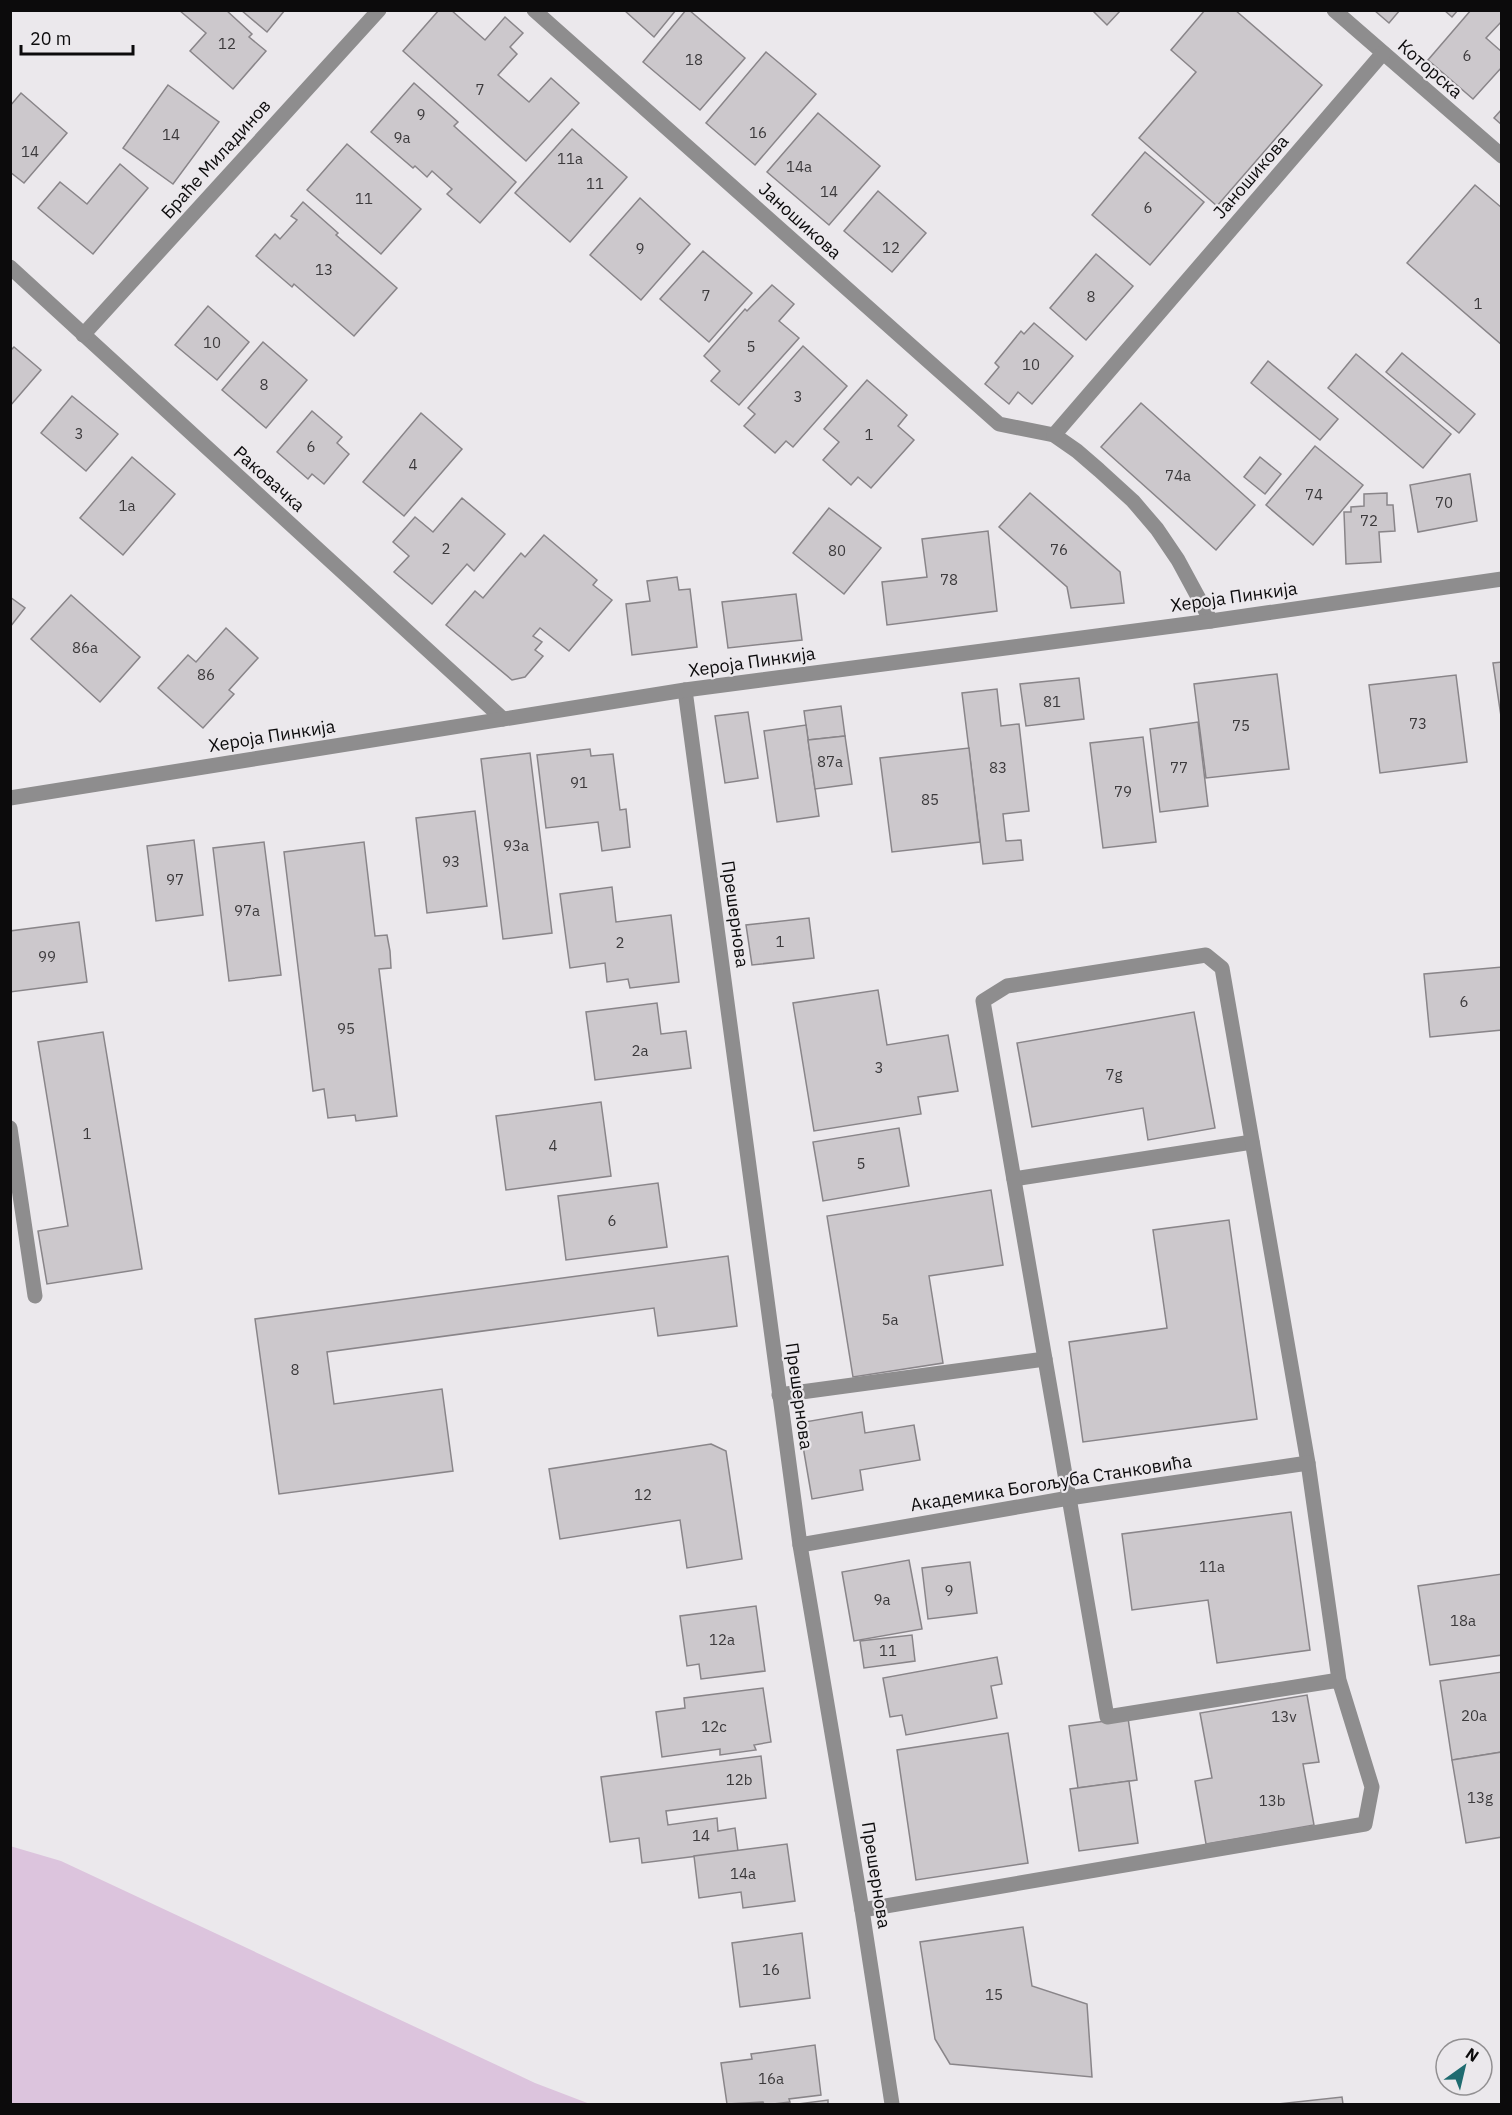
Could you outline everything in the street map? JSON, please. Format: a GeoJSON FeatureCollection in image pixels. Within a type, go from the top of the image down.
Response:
{"type":"FeatureCollection","features":[{"type":"Feature","properties":{"kind":"street","name":"Браће Миладинов"},"geometry":{"type":"LineString","coordinates":[[82,335],[379,10]]}},
{"type":"Feature","properties":{"kind":"street","name":"Јаношикова"},"geometry":{"type":"LineString","coordinates":[[534,10],[999,424],[1054,435],[1099,470],[1133,501],[1157,529],[1179,560],[1211,621]]}},
{"type":"Feature","properties":{"kind":"street","name":"Которска"},"geometry":{"type":"LineString","coordinates":[[1334,10],[1502,156]]}},
{"type":"Feature","properties":{"kind":"street","name":"Јаношикова"},"geometry":{"type":"LineString","coordinates":[[1054,435],[1383,53]]}},
{"type":"Feature","properties":{"kind":"street","name":"Раковачка"},"geometry":{"type":"LineString","coordinates":[[10,267],[503,719]]}},
{"type":"Feature","properties":{"kind":"street","name":"Хероја Пинкија"},"geometry":{"type":"LineString","coordinates":[[10,798],[685,690],[1211,621],[1502,579]]}},
{"type":"Feature","properties":{"kind":"street","name":"Прешернова"},"geometry":{"type":"LineString","coordinates":[[685,690],[800,1545],[862,1910],[892,2104]]}},
{"type":"Feature","properties":{"kind":"street"},"geometry":{"type":"LineString","coordinates":[[862,1910],[1365,1824],[1372,1787],[1339,1680],[1308,1463],[1222,968],[1206,955],[1007,986],[983,1001],[1107,1717],[1339,1680]]}},
{"type":"Feature","properties":{"kind":"street"},"geometry":{"type":"LineString","coordinates":[[10,1128],[35,1296]]}},
{"type":"Feature","properties":{"kind":"street"},"geometry":{"type":"LineString","coordinates":[[1014,1179],[1252,1142]]}},
{"type":"Feature","properties":{"kind":"street"},"geometry":{"type":"LineString","coordinates":[[779,1395],[1045,1359]]}},
{"type":"Feature","properties":{"kind":"street","name":"Академика Богољуба Станковића"},"geometry":{"type":"LineString","coordinates":[[800,1545],[1069,1498],[1308,1463]]}},
{"type":"Feature","properties":{"kind":"shaded area"},"geometry":{"type":"Polygon","coordinates":[[[10,1846],[61,1861],[535,2083],[590,2104],[11,2104],[10,1846]]]}},
{"type":"Feature","properties":{"kind":"building"},"geometry":{"type":"Polygon","coordinates":[[[179,10],[226,10],[252,34],[249,37],[266,51],[233,89],[190,51],[206,33],[179,10]]]}},
{"type":"Feature","properties":{"kind":"building"},"geometry":{"type":"Polygon","coordinates":[[[241,10],[285,10],[267,32],[241,10]]]}},
{"type":"Feature","properties":{"kind":"building"},"geometry":{"type":"Polygon","coordinates":[[[439,10],[451,10],[485,40],[505,17],[523,33],[510,47],[517,54],[498,75],[529,102],[551,78],[579,103],[526,161],[403,51],[439,10]]]}},
{"type":"Feature","properties":{"kind":"building"},"geometry":{"type":"Polygon","coordinates":[[[624,10],[676,10],[654,37],[624,10]]]}},
{"type":"Feature","properties":{"kind":"building"},"geometry":{"type":"Polygon","coordinates":[[[686,10],[689,10],[745,58],[700,110],[643,62],[686,10]]]}},
{"type":"Feature","properties":{"kind":"building"},"geometry":{"type":"Polygon","coordinates":[[[1092,10],[1121,10],[1107,25],[1092,10]]]}},
{"type":"Feature","properties":{"kind":"building"},"geometry":{"type":"Polygon","coordinates":[[[1205,10],[1235,10],[1322,85],[1217,206],[1139,138],[1196,72],[1171,50],[1205,10]]]}},
{"type":"Feature","properties":{"kind":"building"},"geometry":{"type":"Polygon","coordinates":[[[1374,10],[1400,10],[1389,23],[1374,10]]]}},
{"type":"Feature","properties":{"kind":"building"},"geometry":{"type":"Polygon","coordinates":[[[1444,10],[1458,10],[1452,17],[1444,10]]]}},
{"type":"Feature","properties":{"kind":"building"},"geometry":{"type":"Polygon","coordinates":[[[1471,10],[1502,10],[1502,21],[1486,38],[1502,52],[1502,67],[1473,99],[1428,60],[1471,10]]]}},
{"type":"Feature","properties":{"kind":"building"},"geometry":{"type":"Polygon","coordinates":[[[766,52],[816,94],[755,165],[706,123],[766,52]]]}},
{"type":"Feature","properties":{"kind":"building"},"geometry":{"type":"Polygon","coordinates":[[[414,83],[458,122],[454,126],[516,182],[480,223],[447,194],[452,189],[432,171],[427,177],[371,132],[414,83]]]}},
{"type":"Feature","properties":{"kind":"building"},"geometry":{"type":"Polygon","coordinates":[[[168,85],[219,122],[173,184],[123,148],[168,85]]]}},
{"type":"Feature","properties":{"kind":"building"},"geometry":{"type":"Polygon","coordinates":[[[21,93],[67,133],[24,183],[10,172],[10,106],[21,93]]]}},
{"type":"Feature","properties":{"kind":"building"},"geometry":{"type":"Polygon","coordinates":[[[1502,109],[1502,125],[1494,118],[1502,109]]]}},
{"type":"Feature","properties":{"kind":"building"},"geometry":{"type":"Polygon","coordinates":[[[818,113],[880,166],[829,225],[767,172],[818,113]]]}},
{"type":"Feature","properties":{"kind":"building"},"geometry":{"type":"Polygon","coordinates":[[[572,129],[627,177],[570,242],[515,193],[572,129]]]}},
{"type":"Feature","properties":{"kind":"building"},"geometry":{"type":"Polygon","coordinates":[[[347,144],[421,209],[381,254],[307,190],[347,144]]]}},
{"type":"Feature","properties":{"kind":"building"},"geometry":{"type":"Polygon","coordinates":[[[1145,152],[1204,202],[1150,265],[1092,215],[1145,152]]]}},
{"type":"Feature","properties":{"kind":"building"},"geometry":{"type":"Polygon","coordinates":[[[120,164],[148,188],[93,254],[38,208],[60,182],[87,204],[120,164]]]}},
{"type":"Feature","properties":{"kind":"building"},"geometry":{"type":"Polygon","coordinates":[[[1475,185],[1502,208],[1502,345],[1407,263],[1475,185]]]}},
{"type":"Feature","properties":{"kind":"building"},"geometry":{"type":"Polygon","coordinates":[[[878,191],[926,233],[892,272],[844,231],[878,191]]]}},
{"type":"Feature","properties":{"kind":"building"},"geometry":{"type":"Polygon","coordinates":[[[640,198],[690,244],[641,300],[590,255],[640,198]]]}},
{"type":"Feature","properties":{"kind":"building"},"geometry":{"type":"Polygon","coordinates":[[[303,202],[338,233],[336,235],[397,288],[354,336],[294,284],[292,287],[256,256],[275,234],[280,239],[297,220],[291,216],[303,202]]]}},
{"type":"Feature","properties":{"kind":"building"},"geometry":{"type":"Polygon","coordinates":[[[703,251],[752,293],[709,342],[660,299],[703,251]]]}},
{"type":"Feature","properties":{"kind":"building"},"geometry":{"type":"Polygon","coordinates":[[[1096,254],[1133,286],[1086,340],[1050,308],[1096,254]]]}},
{"type":"Feature","properties":{"kind":"building"},"geometry":{"type":"Polygon","coordinates":[[[772,285],[794,304],[779,321],[799,338],[739,405],[711,381],[720,371],[704,356],[745,309],[747,311],[772,285]]]}},
{"type":"Feature","properties":{"kind":"building"},"geometry":{"type":"Polygon","coordinates":[[[208,306],[249,342],[217,380],[175,345],[208,306]]]}},
{"type":"Feature","properties":{"kind":"building"},"geometry":{"type":"Polygon","coordinates":[[[1034,323],[1073,356],[1032,404],[1018,392],[1009,404],[985,384],[999,367],[995,363],[1021,331],[1024,334],[1034,323]]]}},
{"type":"Feature","properties":{"kind":"building"},"geometry":{"type":"Polygon","coordinates":[[[263,342],[307,380],[266,428],[222,390],[263,342]]]}},
{"type":"Feature","properties":{"kind":"building"},"geometry":{"type":"Polygon","coordinates":[[[803,346],[847,386],[793,447],[786,441],[775,453],[744,426],[755,414],[748,408],[803,346]]]}},
{"type":"Feature","properties":{"kind":"building"},"geometry":{"type":"Polygon","coordinates":[[[14,347],[41,370],[10,406],[10,351],[14,347]]]}},
{"type":"Feature","properties":{"kind":"building"},"geometry":{"type":"Polygon","coordinates":[[[1402,353],[1475,414],[1459,433],[1386,372],[1402,353]]]}},
{"type":"Feature","properties":{"kind":"building"},"geometry":{"type":"Polygon","coordinates":[[[1356,354],[1451,434],[1423,468],[1328,388],[1356,354]]]}},
{"type":"Feature","properties":{"kind":"building"},"geometry":{"type":"Polygon","coordinates":[[[1268,361],[1338,419],[1320,440],[1251,383],[1268,361]]]}},
{"type":"Feature","properties":{"kind":"building"},"geometry":{"type":"Polygon","coordinates":[[[867,380],[907,415],[898,426],[914,440],[871,488],[858,477],[851,485],[823,460],[839,442],[824,429],[867,380]]]}},
{"type":"Feature","properties":{"kind":"building"},"geometry":{"type":"Polygon","coordinates":[[[72,396],[118,434],[86,471],[41,433],[72,396]]]}},
{"type":"Feature","properties":{"kind":"building"},"geometry":{"type":"Polygon","coordinates":[[[1141,403],[1255,505],[1216,550],[1101,447],[1141,403]]]}},
{"type":"Feature","properties":{"kind":"building"},"geometry":{"type":"Polygon","coordinates":[[[312,411],[342,437],[337,443],[349,454],[324,484],[312,474],[308,479],[277,452],[312,411]]]}},
{"type":"Feature","properties":{"kind":"building"},"geometry":{"type":"Polygon","coordinates":[[[421,413],[462,449],[404,516],[363,482],[421,413]]]}},
{"type":"Feature","properties":{"kind":"building"},"geometry":{"type":"Polygon","coordinates":[[[1315,446],[1363,485],[1313,545],[1266,505],[1315,446]]]}},
{"type":"Feature","properties":{"kind":"building"},"geometry":{"type":"Polygon","coordinates":[[[132,457],[175,494],[123,555],[80,518],[132,457]]]}},
{"type":"Feature","properties":{"kind":"building"},"geometry":{"type":"Polygon","coordinates":[[[1260,457],[1281,474],[1265,494],[1244,477],[1260,457]]]}},
{"type":"Feature","properties":{"kind":"building"},"geometry":{"type":"Polygon","coordinates":[[[1470,474],[1477,521],[1418,532],[1410,485],[1470,474]]]}},
{"type":"Feature","properties":{"kind":"building"},"geometry":{"type":"Polygon","coordinates":[[[1030,493],[1120,572],[1124,603],[1071,608],[1067,587],[999,527],[1030,493]]]}},
{"type":"Feature","properties":{"kind":"building"},"geometry":{"type":"Polygon","coordinates":[[[1387,493],[1387,505],[1393,505],[1395,531],[1379,532],[1381,562],[1346,564],[1344,512],[1351,512],[1351,507],[1364,506],[1364,494],[1387,493]]]}},
{"type":"Feature","properties":{"kind":"building"},"geometry":{"type":"Polygon","coordinates":[[[462,498],[505,534],[474,571],[467,564],[432,604],[394,572],[409,556],[393,542],[415,517],[433,532],[462,498]]]}},
{"type":"Feature","properties":{"kind":"building"},"geometry":{"type":"Polygon","coordinates":[[[829,508],[881,548],[844,594],[793,553],[829,508]]]}},
{"type":"Feature","properties":{"kind":"building"},"geometry":{"type":"Polygon","coordinates":[[[988,531],[997,611],[887,625],[882,582],[927,577],[922,539],[988,531]]]}},
{"type":"Feature","properties":{"kind":"building"},"geometry":{"type":"Polygon","coordinates":[[[544,535],[597,580],[593,585],[612,600],[569,651],[540,628],[533,636],[542,642],[535,650],[543,656],[525,677],[512,680],[446,625],[475,591],[483,598],[521,553],[525,557],[544,535]]]}},
{"type":"Feature","properties":{"kind":"building"},"geometry":{"type":"Polygon","coordinates":[[[677,577],[679,590],[690,589],[697,647],[632,655],[626,604],[650,601],[647,581],[677,577]]]}},
{"type":"Feature","properties":{"kind":"building"},"geometry":{"type":"Polygon","coordinates":[[[796,594],[802,640],[728,648],[722,602],[796,594]]]}},
{"type":"Feature","properties":{"kind":"building"},"geometry":{"type":"Polygon","coordinates":[[[71,595],[140,657],[100,702],[31,639],[71,595]]]}},
{"type":"Feature","properties":{"kind":"building"},"geometry":{"type":"Polygon","coordinates":[[[10,597],[25,608],[10,627],[10,597]]]}},
{"type":"Feature","properties":{"kind":"building"},"geometry":{"type":"Polygon","coordinates":[[[226,628],[258,658],[229,690],[234,694],[203,728],[158,688],[188,655],[196,662],[226,628]]]}},
{"type":"Feature","properties":{"kind":"building"},"geometry":{"type":"Polygon","coordinates":[[[1502,662],[1502,723],[1493,663],[1502,662]]]}},
{"type":"Feature","properties":{"kind":"building"},"geometry":{"type":"Polygon","coordinates":[[[1277,674],[1289,769],[1206,778],[1194,684],[1277,674]]]}},
{"type":"Feature","properties":{"kind":"building"},"geometry":{"type":"Polygon","coordinates":[[[1456,675],[1467,762],[1380,773],[1369,685],[1456,675]]]}},
{"type":"Feature","properties":{"kind":"building"},"geometry":{"type":"Polygon","coordinates":[[[1079,678],[1084,719],[1026,726],[1020,684],[1079,678]]]}},
{"type":"Feature","properties":{"kind":"building"},"geometry":{"type":"Polygon","coordinates":[[[997,689],[1001,726],[1019,724],[1029,811],[1003,814],[1006,841],[1021,840],[1023,860],[983,864],[962,693],[997,689]]]}},
{"type":"Feature","properties":{"kind":"building"},"geometry":{"type":"Polygon","coordinates":[[[841,706],[845,736],[808,740],[804,711],[841,706]]]}},
{"type":"Feature","properties":{"kind":"building"},"geometry":{"type":"Polygon","coordinates":[[[748,712],[758,778],[725,783],[715,716],[748,712]]]}},
{"type":"Feature","properties":{"kind":"building"},"geometry":{"type":"Polygon","coordinates":[[[1198,722],[1208,806],[1160,812],[1150,729],[1198,722]]]}},
{"type":"Feature","properties":{"kind":"building"},"geometry":{"type":"Polygon","coordinates":[[[806,725],[819,816],[777,822],[764,731],[806,725]]]}},
{"type":"Feature","properties":{"kind":"building"},"geometry":{"type":"Polygon","coordinates":[[[845,736],[852,784],[815,789],[808,740],[845,736]]]}},
{"type":"Feature","properties":{"kind":"building"},"geometry":{"type":"Polygon","coordinates":[[[1143,737],[1156,842],[1103,848],[1090,743],[1143,737]]]}},
{"type":"Feature","properties":{"kind":"building"},"geometry":{"type":"Polygon","coordinates":[[[969,748],[980,842],[892,852],[880,758],[969,748]]]}},
{"type":"Feature","properties":{"kind":"building"},"geometry":{"type":"Polygon","coordinates":[[[590,749],[591,756],[613,754],[620,810],[626,809],[630,847],[602,851],[598,822],[546,828],[537,755],[590,749]]]}},
{"type":"Feature","properties":{"kind":"building"},"geometry":{"type":"Polygon","coordinates":[[[530,753],[552,933],[503,939],[481,759],[530,753]]]}},
{"type":"Feature","properties":{"kind":"building"},"geometry":{"type":"Polygon","coordinates":[[[475,811],[487,906],[427,913],[416,818],[475,811]]]}},
{"type":"Feature","properties":{"kind":"building"},"geometry":{"type":"Polygon","coordinates":[[[194,840],[203,915],[156,921],[147,846],[194,840]]]}},
{"type":"Feature","properties":{"kind":"building"},"geometry":{"type":"Polygon","coordinates":[[[264,842],[281,975],[229,981],[213,848],[264,842]]]}},
{"type":"Feature","properties":{"kind":"building"},"geometry":{"type":"Polygon","coordinates":[[[364,842],[375,936],[387,935],[390,951],[391,968],[379,969],[397,1116],[356,1121],[355,1115],[328,1118],[324,1089],[313,1091],[284,852],[364,842]]]}},
{"type":"Feature","properties":{"kind":"building"},"geometry":{"type":"Polygon","coordinates":[[[612,887],[616,922],[671,915],[679,982],[630,988],[628,979],[607,982],[605,963],[570,968],[560,894],[612,887]]]}},
{"type":"Feature","properties":{"kind":"building"},"geometry":{"type":"Polygon","coordinates":[[[809,918],[814,958],[752,965],[746,925],[809,918]]]}},
{"type":"Feature","properties":{"kind":"building"},"geometry":{"type":"Polygon","coordinates":[[[79,922],[87,982],[10,992],[10,931],[79,922]]]}},
{"type":"Feature","properties":{"kind":"building"},"geometry":{"type":"Polygon","coordinates":[[[1502,967],[1502,1030],[1430,1037],[1424,974],[1502,967]]]}},
{"type":"Feature","properties":{"kind":"building"},"geometry":{"type":"Polygon","coordinates":[[[878,990],[887,1045],[948,1035],[958,1091],[918,1097],[921,1114],[814,1131],[793,1003],[878,990]]]}},
{"type":"Feature","properties":{"kind":"building"},"geometry":{"type":"Polygon","coordinates":[[[657,1003],[661,1034],[686,1031],[691,1068],[595,1080],[586,1012],[657,1003]]]}},
{"type":"Feature","properties":{"kind":"building"},"geometry":{"type":"Polygon","coordinates":[[[1194,1012],[1215,1128],[1148,1140],[1143,1108],[1032,1127],[1017,1043],[1194,1012]]]}},
{"type":"Feature","properties":{"kind":"building"},"geometry":{"type":"Polygon","coordinates":[[[103,1032],[142,1269],[47,1284],[38,1231],[68,1226],[38,1042],[103,1032]]]}},
{"type":"Feature","properties":{"kind":"building"},"geometry":{"type":"Polygon","coordinates":[[[601,1102],[611,1176],[506,1190],[496,1116],[601,1102]]]}},
{"type":"Feature","properties":{"kind":"building"},"geometry":{"type":"Polygon","coordinates":[[[899,1128],[909,1186],[823,1201],[813,1142],[899,1128]]]}},
{"type":"Feature","properties":{"kind":"building"},"geometry":{"type":"Polygon","coordinates":[[[658,1183],[667,1247],[566,1260],[558,1196],[658,1183]]]}},
{"type":"Feature","properties":{"kind":"building"},"geometry":{"type":"Polygon","coordinates":[[[991,1190],[1003,1265],[929,1276],[943,1363],[853,1377],[827,1216],[991,1190]]]}},
{"type":"Feature","properties":{"kind":"building"},"geometry":{"type":"Polygon","coordinates":[[[1229,1220],[1257,1419],[1083,1442],[1069,1342],[1167,1328],[1153,1230],[1229,1220]]]}},
{"type":"Feature","properties":{"kind":"building"},"geometry":{"type":"Polygon","coordinates":[[[728,1256],[737,1326],[658,1336],[654,1308],[327,1352],[334,1404],[442,1389],[453,1471],[279,1494],[255,1319],[728,1256]]]}},
{"type":"Feature","properties":{"kind":"building"},"geometry":{"type":"Polygon","coordinates":[[[862,1412],[865,1433],[914,1425],[920,1460],[860,1470],[863,1490],[812,1499],[799,1423],[862,1412]]]}},
{"type":"Feature","properties":{"kind":"building"},"geometry":{"type":"Polygon","coordinates":[[[711,1444],[726,1451],[742,1559],[687,1568],[680,1520],[560,1539],[549,1469],[711,1444]]]}},
{"type":"Feature","properties":{"kind":"building"},"geometry":{"type":"Polygon","coordinates":[[[1291,1512],[1310,1650],[1217,1663],[1208,1600],[1132,1610],[1122,1534],[1291,1512]]]}},
{"type":"Feature","properties":{"kind":"building"},"geometry":{"type":"Polygon","coordinates":[[[909,1560],[922,1629],[854,1641],[842,1572],[909,1560]]]}},
{"type":"Feature","properties":{"kind":"building"},"geometry":{"type":"Polygon","coordinates":[[[970,1562],[977,1613],[928,1619],[922,1568],[970,1562]]]}},
{"type":"Feature","properties":{"kind":"building"},"geometry":{"type":"Polygon","coordinates":[[[1502,1574],[1502,1655],[1430,1665],[1418,1586],[1502,1574]]]}},
{"type":"Feature","properties":{"kind":"building"},"geometry":{"type":"Polygon","coordinates":[[[756,1606],[765,1671],[701,1679],[699,1664],[687,1666],[680,1616],[756,1606]]]}},
{"type":"Feature","properties":{"kind":"building"},"geometry":{"type":"Polygon","coordinates":[[[912,1635],[915,1661],[864,1668],[860,1641],[912,1635]]]}},
{"type":"Feature","properties":{"kind":"building"},"geometry":{"type":"Polygon","coordinates":[[[997,1657],[1002,1684],[991,1686],[997,1718],[906,1735],[902,1715],[890,1717],[883,1678],[997,1657]]]}},
{"type":"Feature","properties":{"kind":"building"},"geometry":{"type":"Polygon","coordinates":[[[1502,1672],[1502,1752],[1452,1760],[1440,1681],[1502,1672]]]}},
{"type":"Feature","properties":{"kind":"building"},"geometry":{"type":"Polygon","coordinates":[[[763,1688],[771,1742],[754,1745],[756,1750],[720,1755],[720,1749],[662,1757],[656,1712],[685,1708],[684,1698],[763,1688]]]}},
{"type":"Feature","properties":{"kind":"building"},"geometry":{"type":"Polygon","coordinates":[[[1307,1695],[1319,1762],[1303,1764],[1314,1825],[1206,1844],[1195,1781],[1212,1778],[1200,1713],[1307,1695]]]}},
{"type":"Feature","properties":{"kind":"building"},"geometry":{"type":"Polygon","coordinates":[[[1128,1718],[1137,1780],[1078,1788],[1069,1726],[1128,1718]]]}},
{"type":"Feature","properties":{"kind":"building"},"geometry":{"type":"Polygon","coordinates":[[[1008,1733],[1028,1863],[916,1880],[897,1750],[1008,1733]]]}},
{"type":"Feature","properties":{"kind":"building"},"geometry":{"type":"Polygon","coordinates":[[[1502,1752],[1502,1837],[1466,1843],[1452,1760],[1502,1752]]]}},
{"type":"Feature","properties":{"kind":"building"},"geometry":{"type":"Polygon","coordinates":[[[761,1756],[766,1798],[666,1811],[668,1825],[717,1818],[718,1831],[735,1828],[738,1851],[642,1863],[639,1838],[610,1842],[601,1777],[761,1756]]]}},
{"type":"Feature","properties":{"kind":"building"},"geometry":{"type":"Polygon","coordinates":[[[1129,1781],[1138,1843],[1079,1851],[1070,1789],[1129,1781]]]}},
{"type":"Feature","properties":{"kind":"building"},"geometry":{"type":"Polygon","coordinates":[[[787,1844],[795,1901],[743,1908],[741,1892],[699,1898],[694,1856],[787,1844]]]}},
{"type":"Feature","properties":{"kind":"building"},"geometry":{"type":"Polygon","coordinates":[[[1023,1927],[1032,1986],[1087,2004],[1092,2077],[950,2064],[935,2039],[920,1942],[1023,1927]]]}},
{"type":"Feature","properties":{"kind":"building"},"geometry":{"type":"Polygon","coordinates":[[[802,1933],[810,1998],[740,2007],[732,1943],[802,1933]]]}},
{"type":"Feature","properties":{"kind":"building"},"geometry":{"type":"Polygon","coordinates":[[[815,2045],[821,2095],[789,2099],[790,2102],[773,2104],[763,2102],[727,2104],[721,2063],[752,2059],[751,2054],[815,2045]]]}},
{"type":"Feature","properties":{"kind":"building"},"geometry":{"type":"Polygon","coordinates":[[[1342,2097],[1343,2104],[1278,2104],[1342,2097]]]}},
{"type":"Feature","properties":{"kind":"building"},"geometry":{"type":"Polygon","coordinates":[[[828,2100],[828,2104],[798,2104],[828,2100]]]}}]}
